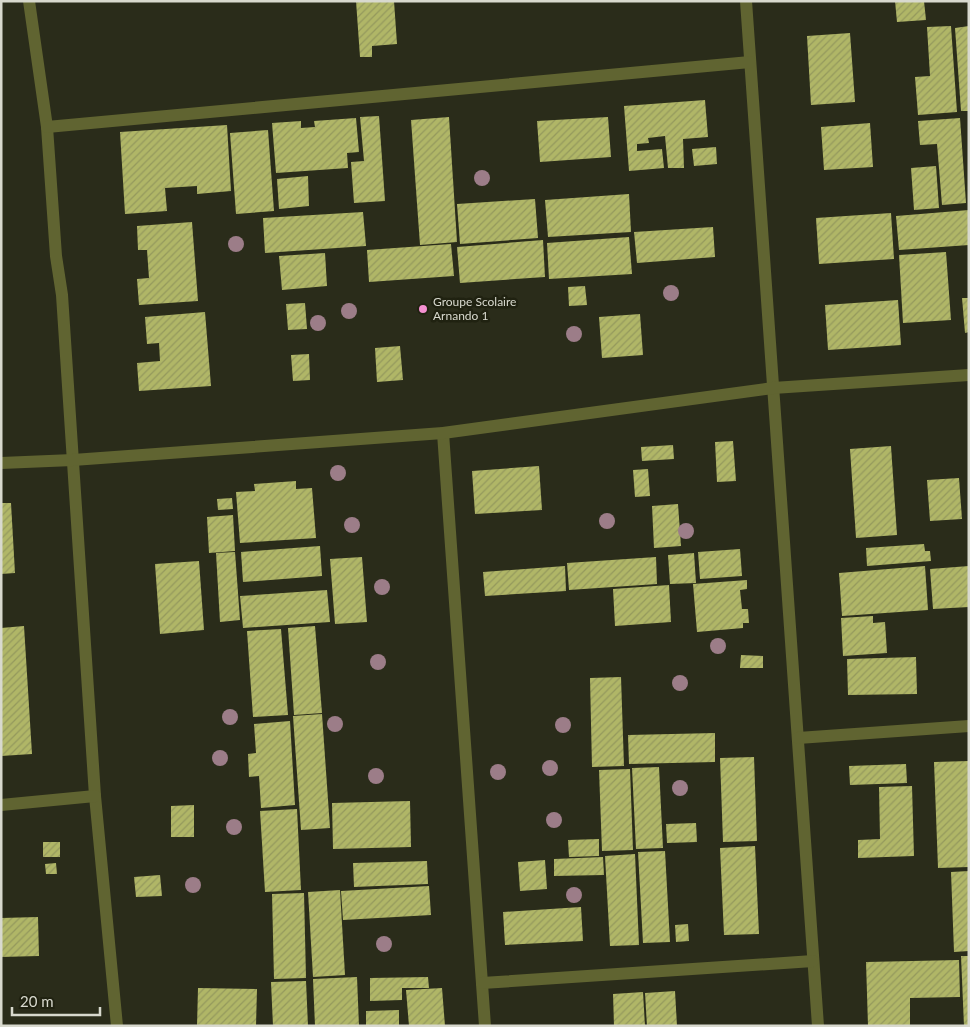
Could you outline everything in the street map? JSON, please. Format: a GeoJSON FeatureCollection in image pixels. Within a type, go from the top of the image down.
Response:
{"type":"FeatureCollection","features":[{"type":"Feature","properties":{"kind":"street"},"geometry":{"type":"LineString","coordinates":[[29,1],[47,127],[56,256],[62,295],[95,796],[118,1026]]}},
{"type":"Feature","properties":{"kind":"street"},"geometry":{"type":"LineString","coordinates":[[746,1],[818,1026]]}},
{"type":"Feature","properties":{"kind":"street"},"geometry":{"type":"LineString","coordinates":[[47,127],[750,62]]}},
{"type":"Feature","properties":{"kind":"street"},"geometry":{"type":"LineString","coordinates":[[1,463],[73,460],[443,433],[773,388],[969,375]]}},
{"type":"Feature","properties":{"kind":"street"},"geometry":{"type":"LineString","coordinates":[[443,433],[485,1026]]}},
{"type":"Feature","properties":{"kind":"street"},"geometry":{"type":"LineString","coordinates":[[798,738],[969,726]]}},
{"type":"Feature","properties":{"kind":"street"},"geometry":{"type":"LineString","coordinates":[[1,805],[95,796]]}},
{"type":"Feature","properties":{"kind":"street"},"geometry":{"type":"LineString","coordinates":[[482,984],[813,961]]}},
{"type":"Feature","properties":{"kind":"building"},"geometry":{"type":"Polygon","coordinates":[[[356,1],[394,1],[397,44],[372,46],[372,57],[360,57],[356,1]]]}},
{"type":"Feature","properties":{"kind":"building"},"geometry":{"type":"Polygon","coordinates":[[[895,1],[924,1],[926,20],[897,22],[895,1]]]}},
{"type":"Feature","properties":{"kind":"building"},"geometry":{"type":"Polygon","coordinates":[[[951,26],[957,112],[918,115],[915,77],[930,76],[927,27],[951,26]]]}},
{"type":"Feature","properties":{"kind":"building"},"geometry":{"type":"Polygon","coordinates":[[[969,26],[969,111],[961,111],[955,28],[969,26]]]}},
{"type":"Feature","properties":{"kind":"building"},"geometry":{"type":"Polygon","coordinates":[[[850,33],[855,102],[811,105],[807,36],[850,33]]]}},
{"type":"Feature","properties":{"kind":"building"},"geometry":{"type":"Polygon","coordinates":[[[705,100],[708,137],[683,139],[684,168],[668,168],[665,136],[648,138],[649,143],[637,144],[637,151],[662,149],[664,168],[629,171],[624,106],[705,100]]]}},
{"type":"Feature","properties":{"kind":"building"},"geometry":{"type":"Polygon","coordinates":[[[379,116],[385,201],[354,203],[351,162],[364,161],[360,117],[379,116]]]}},
{"type":"Feature","properties":{"kind":"building"},"geometry":{"type":"Polygon","coordinates":[[[449,117],[457,242],[420,245],[411,120],[449,117]]]}},
{"type":"Feature","properties":{"kind":"building"},"geometry":{"type":"Polygon","coordinates":[[[608,117],[611,157],[540,162],[537,121],[608,117]]]}},
{"type":"Feature","properties":{"kind":"building"},"geometry":{"type":"Polygon","coordinates":[[[356,118],[359,152],[347,153],[348,168],[276,173],[272,123],[301,121],[301,128],[315,127],[314,121],[356,118]]]}},
{"type":"Feature","properties":{"kind":"building"},"geometry":{"type":"Polygon","coordinates":[[[960,118],[966,203],[942,205],[937,144],[920,145],[918,121],[960,118]]]}},
{"type":"Feature","properties":{"kind":"building"},"geometry":{"type":"Polygon","coordinates":[[[870,123],[873,167],[824,170],[821,127],[870,123]]]}},
{"type":"Feature","properties":{"kind":"building"},"geometry":{"type":"Polygon","coordinates":[[[227,125],[231,191],[197,194],[197,186],[165,188],[167,211],[125,214],[120,132],[227,125]]]}},
{"type":"Feature","properties":{"kind":"building"},"geometry":{"type":"Polygon","coordinates":[[[268,130],[274,211],[236,214],[230,133],[268,130]]]}},
{"type":"Feature","properties":{"kind":"building"},"geometry":{"type":"Polygon","coordinates":[[[716,147],[717,164],[694,166],[692,149],[716,147]]]}},
{"type":"Feature","properties":{"kind":"building"},"geometry":{"type":"Polygon","coordinates":[[[936,166],[939,208],[914,210],[911,168],[936,166]]]}},
{"type":"Feature","properties":{"kind":"building"},"geometry":{"type":"Polygon","coordinates":[[[308,176],[309,206],[279,209],[277,179],[308,176]]]}},
{"type":"Feature","properties":{"kind":"building"},"geometry":{"type":"Polygon","coordinates":[[[629,194],[631,232],[548,237],[545,200],[629,194]]]}},
{"type":"Feature","properties":{"kind":"building"},"geometry":{"type":"Polygon","coordinates":[[[535,199],[538,238],[460,244],[457,204],[535,199]]]}},
{"type":"Feature","properties":{"kind":"building"},"geometry":{"type":"Polygon","coordinates":[[[969,210],[969,245],[899,250],[896,216],[969,210]]]}},
{"type":"Feature","properties":{"kind":"building"},"geometry":{"type":"Polygon","coordinates":[[[363,212],[366,246],[265,253],[263,218],[363,212]]]}},
{"type":"Feature","properties":{"kind":"building"},"geometry":{"type":"Polygon","coordinates":[[[891,213],[894,259],[819,264],[816,218],[891,213]]]}},
{"type":"Feature","properties":{"kind":"building"},"geometry":{"type":"Polygon","coordinates":[[[192,222],[198,301],[139,305],[137,279],[149,278],[147,250],[138,250],[137,226],[192,222]]]}},
{"type":"Feature","properties":{"kind":"building"},"geometry":{"type":"Polygon","coordinates":[[[713,227],[715,257],[637,263],[634,232],[713,227]]]}},
{"type":"Feature","properties":{"kind":"building"},"geometry":{"type":"Polygon","coordinates":[[[629,237],[632,274],[549,279],[547,243],[629,237]]]}},
{"type":"Feature","properties":{"kind":"building"},"geometry":{"type":"Polygon","coordinates":[[[543,240],[545,277],[460,283],[457,247],[543,240]]]}},
{"type":"Feature","properties":{"kind":"building"},"geometry":{"type":"Polygon","coordinates":[[[451,244],[454,276],[369,282],[367,250],[451,244]]]}},
{"type":"Feature","properties":{"kind":"building"},"geometry":{"type":"Polygon","coordinates":[[[946,252],[951,320],[903,323],[899,255],[946,252]]]}},
{"type":"Feature","properties":{"kind":"building"},"geometry":{"type":"Polygon","coordinates":[[[325,253],[327,286],[282,290],[279,256],[325,253]]]}},
{"type":"Feature","properties":{"kind":"building"},"geometry":{"type":"Polygon","coordinates":[[[585,286],[587,305],[569,306],[568,287],[585,286]]]}},
{"type":"Feature","properties":{"kind":"building"},"geometry":{"type":"Polygon","coordinates":[[[962,298],[969,298],[969,332],[965,333],[962,298]]]}},
{"type":"Feature","properties":{"kind":"building"},"geometry":{"type":"Polygon","coordinates":[[[898,300],[901,345],[828,350],[825,305],[898,300]]]}},
{"type":"Feature","properties":{"kind":"building"},"geometry":{"type":"Polygon","coordinates":[[[305,303],[307,329],[288,330],[286,304],[305,303]]]}},
{"type":"Feature","properties":{"kind":"building"},"geometry":{"type":"Polygon","coordinates":[[[205,312],[211,386],[139,391],[137,363],[160,361],[159,343],[147,344],[145,317],[205,312]]]}},
{"type":"Feature","properties":{"kind":"building"},"geometry":{"type":"Polygon","coordinates":[[[640,314],[643,355],[602,358],[599,317],[640,314]]]}},
{"type":"Feature","properties":{"kind":"building"},"geometry":{"type":"Polygon","coordinates":[[[400,346],[403,380],[377,382],[375,348],[400,346]]]}},
{"type":"Feature","properties":{"kind":"building"},"geometry":{"type":"Polygon","coordinates":[[[309,354],[310,380],[293,381],[291,355],[309,354]]]}},
{"type":"Feature","properties":{"kind":"building"},"geometry":{"type":"Polygon","coordinates":[[[733,441],[736,481],[717,482],[715,442],[733,441]]]}},
{"type":"Feature","properties":{"kind":"building"},"geometry":{"type":"Polygon","coordinates":[[[673,445],[674,459],[642,461],[641,447],[673,445]]]}},
{"type":"Feature","properties":{"kind":"building"},"geometry":{"type":"Polygon","coordinates":[[[891,446],[897,535],[856,538],[850,449],[891,446]]]}},
{"type":"Feature","properties":{"kind":"building"},"geometry":{"type":"Polygon","coordinates":[[[539,466],[542,510],[475,514],[472,471],[539,466]]]}},
{"type":"Feature","properties":{"kind":"building"},"geometry":{"type":"Polygon","coordinates":[[[648,469],[650,496],[635,497],[633,470],[648,469]]]}},
{"type":"Feature","properties":{"kind":"building"},"geometry":{"type":"Polygon","coordinates":[[[959,478],[962,519],[930,521],[927,480],[959,478]]]}},
{"type":"Feature","properties":{"kind":"building"},"geometry":{"type":"Polygon","coordinates":[[[296,481],[296,489],[312,488],[316,538],[240,543],[236,492],[255,491],[254,484],[296,481]]]}},
{"type":"Feature","properties":{"kind":"building"},"geometry":{"type":"Polygon","coordinates":[[[232,498],[233,509],[218,510],[217,499],[232,498]]]}},
{"type":"Feature","properties":{"kind":"building"},"geometry":{"type":"Polygon","coordinates":[[[1,503],[11,503],[15,573],[1,574],[1,503]]]}},
{"type":"Feature","properties":{"kind":"building"},"geometry":{"type":"Polygon","coordinates":[[[678,504],[681,546],[654,548],[652,506],[678,504]]]}},
{"type":"Feature","properties":{"kind":"building"},"geometry":{"type":"Polygon","coordinates":[[[233,515],[235,551],[209,553],[207,517],[233,515]]]}},
{"type":"Feature","properties":{"kind":"building"},"geometry":{"type":"Polygon","coordinates":[[[924,544],[925,551],[930,551],[931,561],[867,566],[866,548],[924,544]]]}},
{"type":"Feature","properties":{"kind":"building"},"geometry":{"type":"Polygon","coordinates":[[[320,546],[322,576],[243,582],[241,552],[320,546]]]}},
{"type":"Feature","properties":{"kind":"building"},"geometry":{"type":"Polygon","coordinates":[[[740,549],[742,576],[700,579],[698,552],[740,549]]]}},
{"type":"Feature","properties":{"kind":"building"},"geometry":{"type":"Polygon","coordinates":[[[235,552],[240,620],[220,622],[216,553],[235,552]]]}},
{"type":"Feature","properties":{"kind":"building"},"geometry":{"type":"Polygon","coordinates":[[[694,553],[696,583],[670,584],[668,555],[694,553]]]}},
{"type":"Feature","properties":{"kind":"building"},"geometry":{"type":"Polygon","coordinates":[[[362,557],[367,622],[335,624],[330,559],[362,557]]]}},
{"type":"Feature","properties":{"kind":"building"},"geometry":{"type":"Polygon","coordinates":[[[656,557],[657,584],[569,590],[567,563],[656,557]]]}},
{"type":"Feature","properties":{"kind":"building"},"geometry":{"type":"Polygon","coordinates":[[[199,561],[204,630],[160,634],[155,564],[199,561]]]}},
{"type":"Feature","properties":{"kind":"building"},"geometry":{"type":"Polygon","coordinates":[[[565,566],[566,591],[485,596],[483,572],[565,566]]]}},
{"type":"Feature","properties":{"kind":"building"},"geometry":{"type":"Polygon","coordinates":[[[925,566],[928,610],[842,616],[839,573],[925,566]]]}},
{"type":"Feature","properties":{"kind":"building"},"geometry":{"type":"Polygon","coordinates":[[[969,566],[969,607],[933,609],[930,569],[969,566]]]}},
{"type":"Feature","properties":{"kind":"building"},"geometry":{"type":"Polygon","coordinates":[[[747,580],[747,589],[740,590],[742,609],[748,609],[749,623],[743,623],[743,628],[697,632],[693,584],[747,580]]]}},
{"type":"Feature","properties":{"kind":"building"},"geometry":{"type":"Polygon","coordinates":[[[669,585],[671,622],[615,626],[613,589],[669,585]]]}},
{"type":"Feature","properties":{"kind":"building"},"geometry":{"type":"Polygon","coordinates":[[[327,590],[330,622],[243,628],[240,596],[327,590]]]}},
{"type":"Feature","properties":{"kind":"building"},"geometry":{"type":"Polygon","coordinates":[[[873,616],[873,623],[885,622],[887,653],[843,656],[841,618],[873,616]]]}},
{"type":"Feature","properties":{"kind":"building"},"geometry":{"type":"Polygon","coordinates":[[[24,626],[32,754],[1,756],[1,628],[24,626]]]}},
{"type":"Feature","properties":{"kind":"building"},"geometry":{"type":"Polygon","coordinates":[[[315,626],[322,713],[294,715],[288,628],[315,626]]]}},
{"type":"Feature","properties":{"kind":"building"},"geometry":{"type":"Polygon","coordinates":[[[281,629],[288,715],[253,717],[247,631],[281,629]]]}},
{"type":"Feature","properties":{"kind":"building"},"geometry":{"type":"Polygon","coordinates":[[[741,655],[763,656],[763,668],[740,668],[741,655]]]}},
{"type":"Feature","properties":{"kind":"building"},"geometry":{"type":"Polygon","coordinates":[[[916,657],[917,694],[848,695],[847,659],[916,657]]]}},
{"type":"Feature","properties":{"kind":"building"},"geometry":{"type":"Polygon","coordinates":[[[621,677],[624,766],[592,767],[590,678],[621,677]]]}},
{"type":"Feature","properties":{"kind":"building"},"geometry":{"type":"Polygon","coordinates":[[[322,714],[330,828],[301,830],[293,716],[322,714]]]}},
{"type":"Feature","properties":{"kind":"building"},"geometry":{"type":"Polygon","coordinates":[[[290,721],[295,805],[261,808],[259,776],[249,777],[248,754],[256,753],[254,724],[290,721]]]}},
{"type":"Feature","properties":{"kind":"building"},"geometry":{"type":"Polygon","coordinates":[[[715,733],[715,762],[629,764],[628,735],[715,733]]]}},
{"type":"Feature","properties":{"kind":"building"},"geometry":{"type":"Polygon","coordinates":[[[754,757],[757,841],[723,842],[720,758],[754,757]]]}},
{"type":"Feature","properties":{"kind":"building"},"geometry":{"type":"Polygon","coordinates":[[[969,761],[969,867],[938,868],[934,762],[969,761]]]}},
{"type":"Feature","properties":{"kind":"building"},"geometry":{"type":"Polygon","coordinates":[[[906,764],[907,783],[850,785],[849,766],[906,764]]]}},
{"type":"Feature","properties":{"kind":"building"},"geometry":{"type":"Polygon","coordinates":[[[659,767],[663,848],[636,849],[632,768],[659,767]]]}},
{"type":"Feature","properties":{"kind":"building"},"geometry":{"type":"Polygon","coordinates":[[[630,769],[633,850],[602,851],[599,770],[630,769]]]}},
{"type":"Feature","properties":{"kind":"building"},"geometry":{"type":"Polygon","coordinates":[[[912,786],[914,856],[858,858],[858,840],[880,839],[879,787],[912,786]]]}},
{"type":"Feature","properties":{"kind":"building"},"geometry":{"type":"Polygon","coordinates":[[[410,801],[411,847],[333,849],[332,803],[410,801]]]}},
{"type":"Feature","properties":{"kind":"building"},"geometry":{"type":"Polygon","coordinates":[[[194,805],[194,837],[171,837],[171,806],[194,805]]]}},
{"type":"Feature","properties":{"kind":"building"},"geometry":{"type":"Polygon","coordinates":[[[297,809],[301,890],[265,892],[260,811],[297,809]]]}},
{"type":"Feature","properties":{"kind":"building"},"geometry":{"type":"Polygon","coordinates":[[[696,823],[697,842],[667,843],[666,824],[696,823]]]}},
{"type":"Feature","properties":{"kind":"building"},"geometry":{"type":"Polygon","coordinates":[[[599,839],[599,856],[569,857],[568,840],[599,839]]]}},
{"type":"Feature","properties":{"kind":"building"},"geometry":{"type":"Polygon","coordinates":[[[43,842],[60,842],[60,857],[43,857],[43,842]]]}},
{"type":"Feature","properties":{"kind":"building"},"geometry":{"type":"Polygon","coordinates":[[[755,846],[759,934],[724,935],[720,848],[755,846]]]}},
{"type":"Feature","properties":{"kind":"building"},"geometry":{"type":"Polygon","coordinates":[[[665,851],[670,942],[643,943],[638,852],[665,851]]]}},
{"type":"Feature","properties":{"kind":"building"},"geometry":{"type":"Polygon","coordinates":[[[635,854],[639,945],[610,946],[605,856],[635,854]]]}},
{"type":"Feature","properties":{"kind":"building"},"geometry":{"type":"Polygon","coordinates":[[[603,857],[604,875],[554,876],[554,859],[603,857]]]}},
{"type":"Feature","properties":{"kind":"building"},"geometry":{"type":"Polygon","coordinates":[[[545,860],[547,889],[520,891],[518,862],[545,860]]]}},
{"type":"Feature","properties":{"kind":"building"},"geometry":{"type":"Polygon","coordinates":[[[427,861],[428,884],[354,887],[353,863],[427,861]]]}},
{"type":"Feature","properties":{"kind":"building"},"geometry":{"type":"Polygon","coordinates":[[[56,863],[57,874],[46,874],[45,864],[56,863]]]}},
{"type":"Feature","properties":{"kind":"building"},"geometry":{"type":"Polygon","coordinates":[[[969,871],[969,951],[954,952],[951,872],[969,871]]]}},
{"type":"Feature","properties":{"kind":"building"},"geometry":{"type":"Polygon","coordinates":[[[160,875],[162,896],[136,897],[134,877],[160,875]]]}},
{"type":"Feature","properties":{"kind":"building"},"geometry":{"type":"Polygon","coordinates":[[[429,886],[431,915],[343,920],[341,891],[429,886]]]}},
{"type":"Feature","properties":{"kind":"building"},"geometry":{"type":"Polygon","coordinates":[[[340,890],[345,975],[313,977],[308,892],[340,890]]]}},
{"type":"Feature","properties":{"kind":"building"},"geometry":{"type":"Polygon","coordinates":[[[304,893],[306,978],[274,979],[272,894],[304,893]]]}},
{"type":"Feature","properties":{"kind":"building"},"geometry":{"type":"Polygon","coordinates":[[[581,907],[583,941],[505,945],[503,912],[581,907]]]}},
{"type":"Feature","properties":{"kind":"building"},"geometry":{"type":"Polygon","coordinates":[[[38,917],[39,956],[1,957],[1,918],[38,917]]]}},
{"type":"Feature","properties":{"kind":"building"},"geometry":{"type":"Polygon","coordinates":[[[688,924],[689,941],[676,942],[675,925],[688,924]]]}},
{"type":"Feature","properties":{"kind":"building"},"geometry":{"type":"Polygon","coordinates":[[[961,956],[969,956],[969,1026],[964,1026],[961,956]]]}},
{"type":"Feature","properties":{"kind":"building"},"geometry":{"type":"Polygon","coordinates":[[[959,960],[960,997],[910,998],[910,1026],[868,1026],[866,962],[959,960]]]}},
{"type":"Feature","properties":{"kind":"building"},"geometry":{"type":"Polygon","coordinates":[[[357,977],[359,1026],[315,1026],[313,979],[357,977]]]}},
{"type":"Feature","properties":{"kind":"building"},"geometry":{"type":"Polygon","coordinates":[[[428,977],[429,988],[402,988],[402,1000],[370,1001],[370,978],[428,977]]]}},
{"type":"Feature","properties":{"kind":"building"},"geometry":{"type":"Polygon","coordinates":[[[306,981],[308,1026],[273,1026],[271,982],[306,981]]]}},
{"type":"Feature","properties":{"kind":"building"},"geometry":{"type":"Polygon","coordinates":[[[198,988],[257,989],[256,1026],[197,1026],[198,988]]]}},
{"type":"Feature","properties":{"kind":"building"},"geometry":{"type":"Polygon","coordinates":[[[442,988],[445,1026],[409,1026],[406,990],[442,988]]]}},
{"type":"Feature","properties":{"kind":"building"},"geometry":{"type":"Polygon","coordinates":[[[675,991],[677,1026],[647,1026],[645,993],[675,991]]]}},
{"type":"Feature","properties":{"kind":"building"},"geometry":{"type":"Polygon","coordinates":[[[643,992],[645,1026],[614,1026],[613,994],[643,992]]]}},
{"type":"Feature","properties":{"kind":"building"},"geometry":{"type":"Polygon","coordinates":[[[399,1010],[399,1026],[366,1026],[366,1011],[399,1010]]]}},
{"type":"Feature","properties":{"kind":"place","name":"Groupe Scolaire Arnando 1"},"geometry":{"type":"Point","coordinates":[423,309]}}]}
